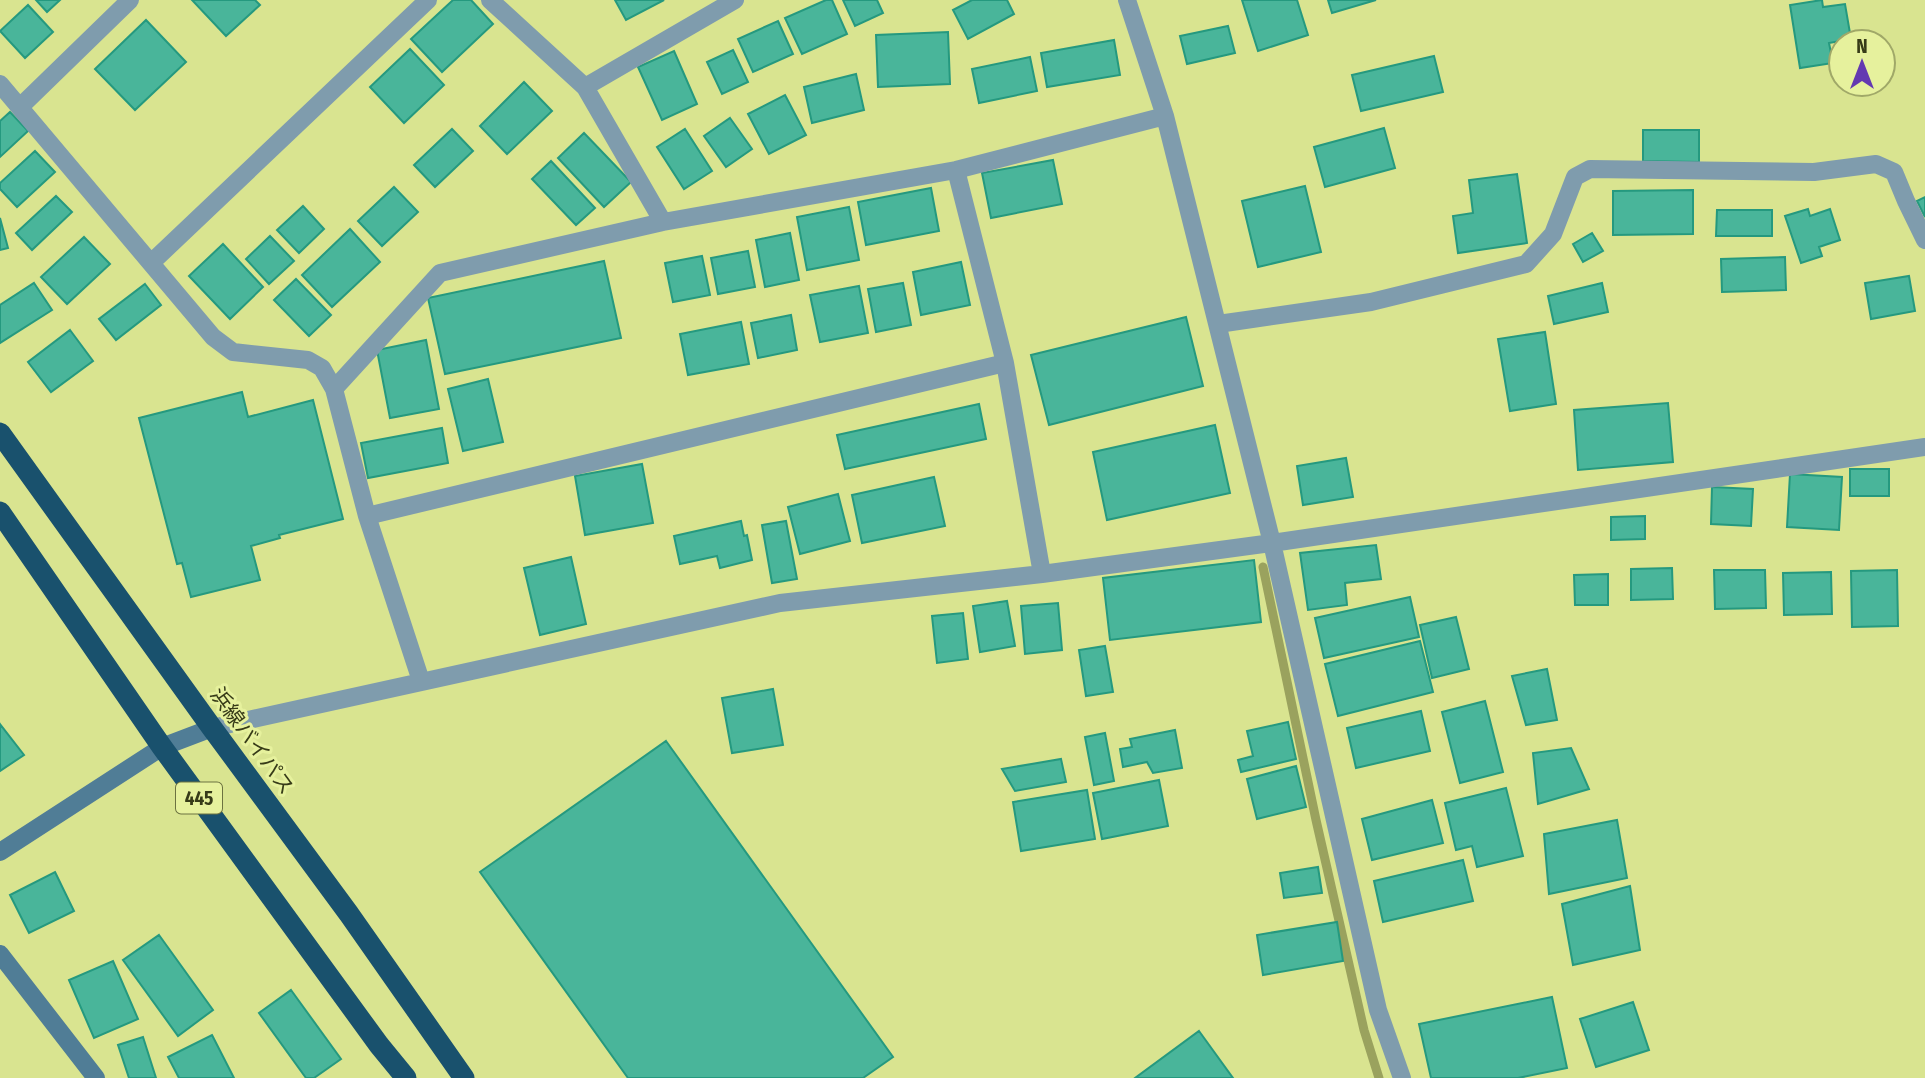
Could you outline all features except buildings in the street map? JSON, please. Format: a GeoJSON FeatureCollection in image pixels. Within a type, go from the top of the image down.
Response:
{"type":"FeatureCollection","features":[{"type":"Feature","properties":{"kind":"highway","name":"浜線バイパス"},"geometry":{"type":"LineString","coordinates":[[0,433],[349,914],[464,1078]]}},
{"type":"Feature","properties":{"kind":"highway","name":"445"},"geometry":{"type":"LineString","coordinates":[[0,512],[162,747],[379,1045],[406,1078]]}},
{"type":"Feature","properties":{"kind":"street"},"geometry":{"type":"LineString","coordinates":[[20,107],[130,0]]}},
{"type":"Feature","properties":{"kind":"street"},"geometry":{"type":"LineString","coordinates":[[151,263],[428,0]]}},
{"type":"Feature","properties":{"kind":"street"},"geometry":{"type":"LineString","coordinates":[[490,0],[585,87],[663,222]]}},
{"type":"Feature","properties":{"kind":"street"},"geometry":{"type":"LineString","coordinates":[[585,87],[735,0]]}},
{"type":"Feature","properties":{"kind":"street"},"geometry":{"type":"LineString","coordinates":[[1127,0],[1165,116],[1272,543],[1378,1010],[1402,1078]]}},
{"type":"Feature","properties":{"kind":"street"},"geometry":{"type":"LineString","coordinates":[[0,85],[213,337],[233,352],[308,359],[322,368],[334,389],[367,516],[421,681]]}},
{"type":"Feature","properties":{"kind":"street"},"geometry":{"type":"LineString","coordinates":[[334,389],[440,273],[663,222],[956,170],[1165,116]]}},
{"type":"Feature","properties":{"kind":"street"},"geometry":{"type":"LineString","coordinates":[[1218,324],[1371,302],[1526,264],[1553,234],[1576,177],[1590,169],[1814,172],[1876,164],[1894,172],[1925,240]]}},
{"type":"Feature","properties":{"kind":"street"},"geometry":{"type":"LineString","coordinates":[[956,170],[1005,363],[1042,574]]}},
{"type":"Feature","properties":{"kind":"street"},"geometry":{"type":"LineString","coordinates":[[367,516],[1005,363]]}},
{"type":"Feature","properties":{"kind":"street"},"geometry":{"type":"LineString","coordinates":[[0,852],[162,747],[212,727],[780,603],[1042,574],[1272,543],[1925,447]]}},
{"type":"Feature","properties":{"kind":"street"},"geometry":{"type":"LineString","coordinates":[[0,954],[96,1078]]}},
{"type":"Feature","properties":{"kind":"waterway"},"geometry":{"type":"LineString","coordinates":[[1263,567],[1316,820],[1364,1030],[1379,1078]]}}]}
